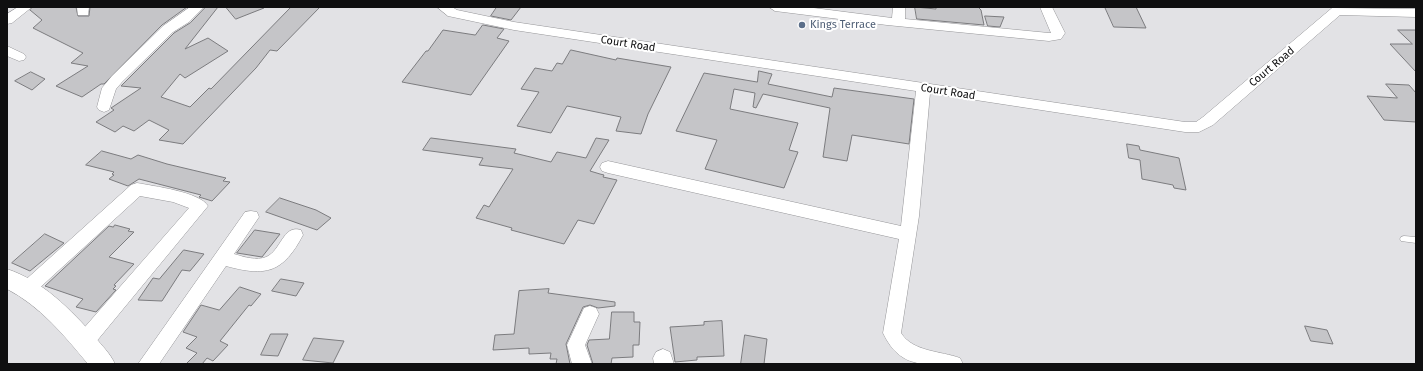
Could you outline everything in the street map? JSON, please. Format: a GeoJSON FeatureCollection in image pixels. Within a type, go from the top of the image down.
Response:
{"type":"FeatureCollection","features":[{"type":"Feature","properties":{"kind":"street"},"geometry":{"type":"LineString","coordinates":[[7,20],[26,7]]}},
{"type":"Feature","properties":{"kind":"street"},"geometry":{"type":"LineString","coordinates":[[104,107],[109,88],[117,79],[168,29],[184,19],[198,7]]}},
{"type":"Feature","properties":{"kind":"street","name":"Court Road"},"geometry":{"type":"LineString","coordinates":[[443,7],[453,13],[514,26],[1185,127],[1199,127],[1285,57],[1333,12],[1416,13]]}},
{"type":"Feature","properties":{"kind":"street"},"geometry":{"type":"LineString","coordinates":[[775,7],[898,22],[1050,37],[1056,36],[1058,33],[1046,7]]}},
{"type":"Feature","properties":{"kind":"street"},"geometry":{"type":"LineString","coordinates":[[898,22],[899,7]]}},
{"type":"Feature","properties":{"kind":"street"},"geometry":{"type":"LineString","coordinates":[[7,50],[19,57]]}},
{"type":"Feature","properties":{"kind":"street"},"geometry":{"type":"LineString","coordinates":[[923,88],[908,234],[892,333],[895,342],[908,353],[953,364]]}},
{"type":"Feature","properties":{"kind":"street"},"geometry":{"type":"LineString","coordinates":[[608,166],[908,234]]}},
{"type":"Feature","properties":{"kind":"street"},"geometry":{"type":"LineString","coordinates":[[28,288],[137,189],[176,196],[200,206],[84,342]]}},
{"type":"Feature","properties":{"kind":"street"},"geometry":{"type":"LineString","coordinates":[[148,364],[250,217]]}},
{"type":"Feature","properties":{"kind":"street"},"geometry":{"type":"LineString","coordinates":[[222,258],[240,263],[267,265],[277,259],[295,235]]}},
{"type":"Feature","properties":{"kind":"street"},"geometry":{"type":"LineString","coordinates":[[7,278],[28,288],[62,317],[103,364]]}},
{"type":"Feature","properties":{"kind":"street"},"geometry":{"type":"LineString","coordinates":[[582,364],[576,345],[590,314]]}},
{"type":"Feature","properties":{"kind":"lane"},"geometry":{"type":"LineString","coordinates":[[1404,239],[1416,240]]}},
{"type":"Feature","properties":{"kind":"building"},"geometry":{"type":"Polygon","coordinates":[[[33,7],[76,7],[78,16],[89,16],[90,7],[187,7],[162,25],[104,84],[101,84],[82,97],[56,86],[88,66],[71,63],[83,53],[33,28],[42,20],[30,10],[33,7]]]}},
{"type":"Feature","properties":{"kind":"building"},"geometry":{"type":"Polygon","coordinates":[[[206,7],[218,7],[185,49],[208,38],[228,51],[185,78],[180,74],[161,97],[190,107],[209,88],[211,89],[291,7],[320,7],[277,51],[270,50],[256,68],[183,144],[159,140],[169,130],[149,120],[134,131],[123,126],[115,132],[96,122],[114,110],[111,108],[141,88],[121,86],[174,33],[190,23],[206,7]]]}},
{"type":"Feature","properties":{"kind":"building"},"geometry":{"type":"Polygon","coordinates":[[[226,7],[264,7],[264,8],[236,19],[226,7]]]}},
{"type":"Feature","properties":{"kind":"building"},"geometry":{"type":"Polygon","coordinates":[[[497,7],[521,7],[511,20],[491,16],[497,7]]]}},
{"type":"Feature","properties":{"kind":"building"},"geometry":{"type":"Polygon","coordinates":[[[915,7],[936,9],[936,7],[978,7],[981,10],[984,25],[917,19],[915,7]]]}},
{"type":"Feature","properties":{"kind":"building"},"geometry":{"type":"Polygon","coordinates":[[[1105,7],[1136,7],[1146,28],[1114,27],[1105,7]]]}},
{"type":"Feature","properties":{"kind":"building"},"geometry":{"type":"Polygon","coordinates":[[[985,16],[1004,17],[1000,27],[988,26],[985,16]]]}},
{"type":"Feature","properties":{"kind":"building"},"geometry":{"type":"Polygon","coordinates":[[[483,25],[504,29],[497,38],[509,41],[471,95],[402,82],[426,51],[428,51],[443,30],[475,35],[483,25]]]}},
{"type":"Feature","properties":{"kind":"building"},"geometry":{"type":"Polygon","coordinates":[[[1398,30],[1416,30],[1416,72],[1390,44],[1412,44],[1398,30]]]}},
{"type":"Feature","properties":{"kind":"building"},"geometry":{"type":"Polygon","coordinates":[[[571,50],[616,60],[617,58],[671,67],[648,114],[641,134],[616,131],[621,117],[567,106],[551,133],[517,126],[539,92],[521,89],[535,68],[552,71],[557,63],[562,64],[571,50]]]}},
{"type":"Feature","properties":{"kind":"building"},"geometry":{"type":"Polygon","coordinates":[[[759,71],[772,74],[768,84],[832,97],[834,88],[914,99],[909,144],[852,135],[847,161],[823,157],[830,108],[763,94],[756,108],[753,107],[755,93],[734,89],[730,109],[798,123],[789,150],[798,152],[784,188],[705,169],[717,140],[676,131],[704,73],[757,82],[759,71]]]}},
{"type":"Feature","properties":{"kind":"building"},"geometry":{"type":"Polygon","coordinates":[[[31,72],[45,79],[32,90],[15,81],[31,72]]]}},
{"type":"Feature","properties":{"kind":"building"},"geometry":{"type":"Polygon","coordinates":[[[1386,84],[1409,85],[1416,93],[1416,122],[1384,120],[1367,96],[1397,98],[1386,84]]]}},
{"type":"Feature","properties":{"kind":"building"},"geometry":{"type":"Polygon","coordinates":[[[431,138],[516,149],[514,153],[551,162],[557,152],[586,158],[596,138],[609,140],[590,171],[604,175],[603,177],[617,180],[594,224],[578,220],[564,244],[511,230],[512,228],[476,218],[484,205],[489,207],[513,169],[479,165],[483,158],[423,150],[431,138]]]}},
{"type":"Feature","properties":{"kind":"building"},"geometry":{"type":"Polygon","coordinates":[[[1127,144],[1139,146],[1140,150],[1179,158],[1186,190],[1174,188],[1173,185],[1142,179],[1140,160],[1129,158],[1127,144]]]}},
{"type":"Feature","properties":{"kind":"building"},"geometry":{"type":"Polygon","coordinates":[[[102,151],[131,159],[138,155],[167,164],[226,178],[223,181],[230,182],[212,201],[199,197],[201,195],[139,179],[128,186],[109,179],[114,175],[112,174],[114,172],[86,165],[102,151]]]}},
{"type":"Feature","properties":{"kind":"building"},"geometry":{"type":"Polygon","coordinates":[[[280,198],[316,210],[331,218],[317,230],[266,212],[280,198]]]}},
{"type":"Feature","properties":{"kind":"building"},"geometry":{"type":"Polygon","coordinates":[[[115,225],[130,229],[128,231],[134,232],[109,257],[134,264],[114,285],[116,286],[113,289],[116,290],[96,312],[76,307],[83,299],[45,286],[109,226],[113,227],[115,225]]]}},
{"type":"Feature","properties":{"kind":"building"},"geometry":{"type":"Polygon","coordinates":[[[255,230],[280,234],[262,257],[237,253],[255,230]]]}},
{"type":"Feature","properties":{"kind":"building"},"geometry":{"type":"Polygon","coordinates":[[[45,234],[64,243],[30,271],[12,263],[45,234]]]}},
{"type":"Feature","properties":{"kind":"building"},"geometry":{"type":"Polygon","coordinates":[[[184,250],[204,254],[190,271],[182,270],[162,301],[138,300],[153,278],[159,279],[184,250]]]}},
{"type":"Feature","properties":{"kind":"building"},"geometry":{"type":"Polygon","coordinates":[[[281,279],[304,283],[296,296],[272,291],[281,279]]]}},
{"type":"Feature","properties":{"kind":"building"},"geometry":{"type":"Polygon","coordinates":[[[240,287],[261,294],[251,306],[249,305],[220,341],[228,345],[213,361],[207,358],[202,364],[186,364],[197,353],[186,348],[197,337],[183,332],[201,305],[219,310],[240,287]]]}},
{"type":"Feature","properties":{"kind":"building"},"geometry":{"type":"Polygon","coordinates":[[[549,289],[548,293],[615,302],[615,306],[598,308],[590,305],[583,307],[566,344],[570,364],[556,364],[557,359],[550,359],[551,353],[529,354],[529,348],[493,350],[495,335],[514,334],[519,291],[549,289]]]}},
{"type":"Feature","properties":{"kind":"building"},"geometry":{"type":"Polygon","coordinates":[[[612,312],[634,312],[634,322],[640,322],[639,345],[633,345],[633,357],[612,358],[611,364],[593,364],[587,345],[589,340],[609,339],[612,312]]]}},
{"type":"Feature","properties":{"kind":"building"},"geometry":{"type":"Polygon","coordinates":[[[722,321],[724,356],[697,357],[697,360],[675,362],[670,327],[704,325],[704,322],[722,321]]]}},
{"type":"Feature","properties":{"kind":"building"},"geometry":{"type":"Polygon","coordinates":[[[1305,326],[1327,330],[1333,344],[1311,341],[1305,326]]]}},
{"type":"Feature","properties":{"kind":"building"},"geometry":{"type":"Polygon","coordinates":[[[271,334],[288,334],[278,356],[261,355],[271,334]]]}},
{"type":"Feature","properties":{"kind":"building"},"geometry":{"type":"Polygon","coordinates":[[[745,335],[767,339],[764,364],[741,364],[745,335]]]}},
{"type":"Feature","properties":{"kind":"building"},"geometry":{"type":"Polygon","coordinates":[[[314,338],[344,341],[333,363],[303,360],[314,338]]]}},
{"type":"Feature","properties":{"kind":"place","name":"Kings Terrace"},"geometry":{"type":"Point","coordinates":[802,25]}}]}
